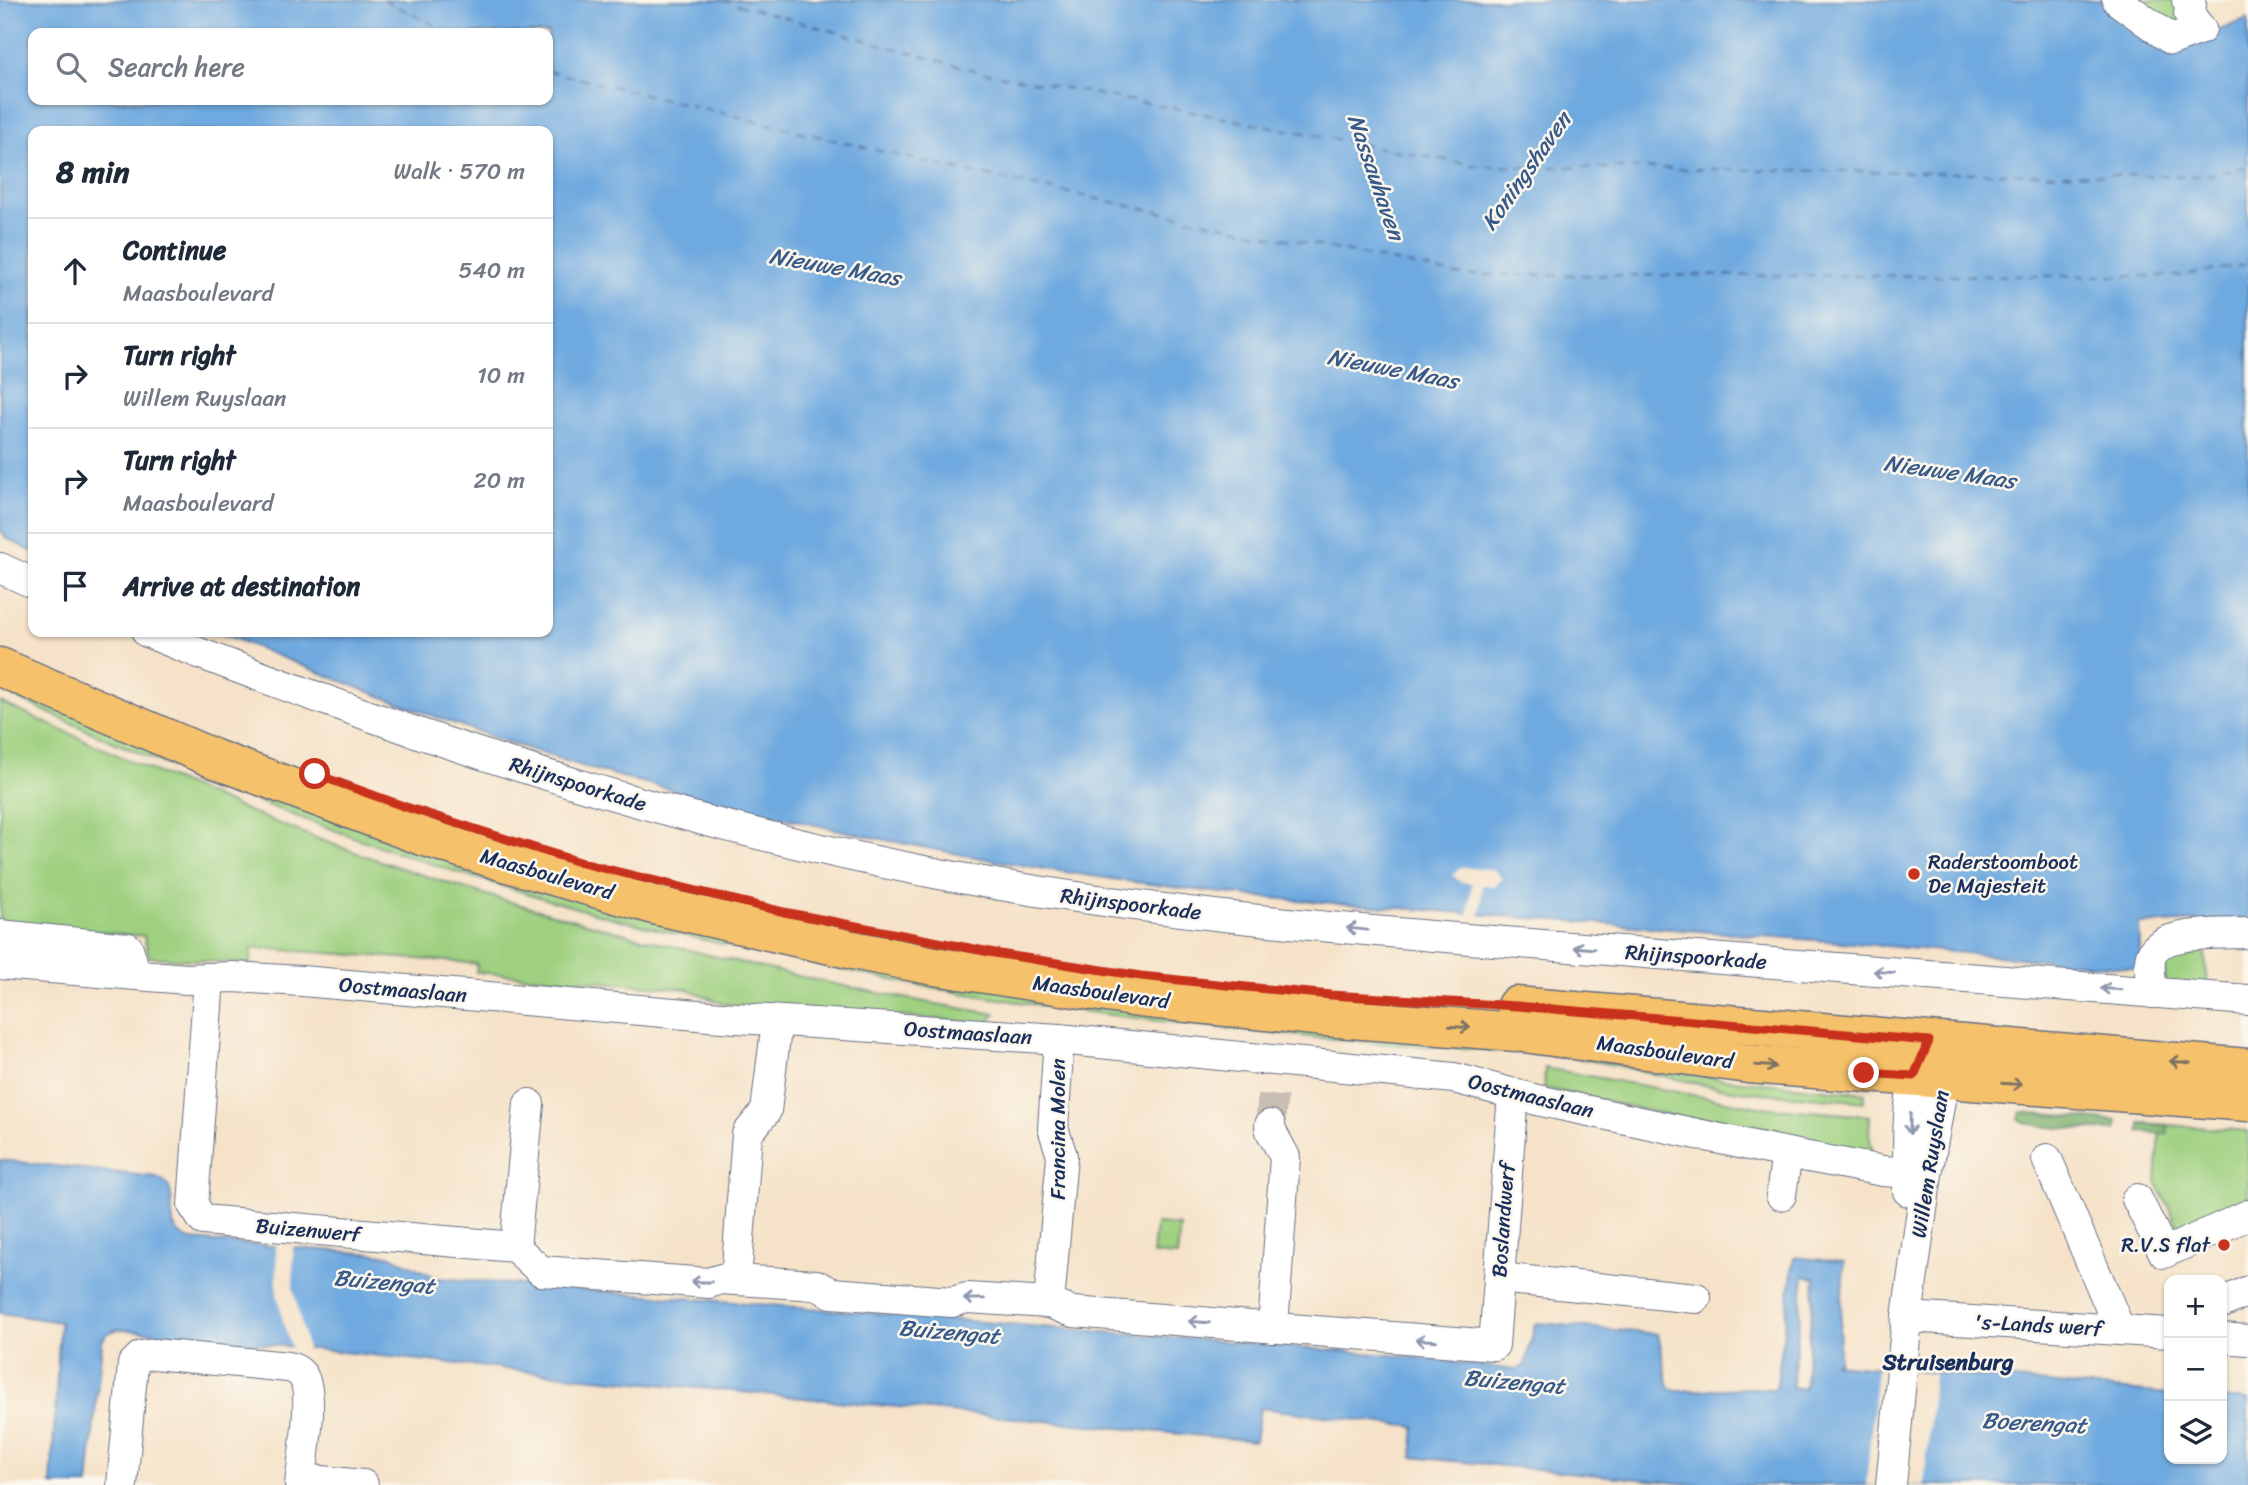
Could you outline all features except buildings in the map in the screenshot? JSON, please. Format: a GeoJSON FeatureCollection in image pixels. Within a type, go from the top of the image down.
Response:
{"type":"FeatureCollection","features":[{"type":"Feature","properties":{"kind":"main road","name":"Maasboulevard"},"geometry":{"type":"LineString","coordinates":[[0,641],[225,739],[406,807],[582,863],[838,923],[1000,954],[1141,976],[1331,995],[1517,1006],[2248,1068]]}},
{"type":"Feature","properties":{"kind":"main road","name":"Maasboulevard"},"geometry":{"type":"LineString","coordinates":[[0,667],[215,759],[425,837],[578,885],[658,906],[936,967],[1139,998],[1325,1017],[1517,1031],[1748,1064],[2248,1102]]}},
{"type":"Feature","properties":{"kind":"street"},"geometry":{"type":"LineString","coordinates":[[2117,0],[2172,40],[2201,29],[2189,14],[2194,2]]}},
{"type":"Feature","properties":{"kind":"street"},"geometry":{"type":"LineString","coordinates":[[0,569],[28,581]]}},
{"type":"Feature","properties":{"kind":"street","name":"Rhijnspoorkade"},"geometry":{"type":"LineString","coordinates":[[159,637],[206,657],[383,721],[597,790],[753,835],[943,875],[1123,904],[1354,929],[2238,999]]}},
{"type":"Feature","properties":{"kind":"street"},"geometry":{"type":"LineString","coordinates":[[2152,993],[2150,958],[2161,943],[2175,937],[2248,933]]}},
{"type":"Feature","properties":{"kind":"street"},"geometry":{"type":"LineString","coordinates":[[0,935],[128,948],[136,975]]}},
{"type":"Feature","properties":{"kind":"street","name":"Oostmaaslaan"},"geometry":{"type":"LineString","coordinates":[[0,964],[187,979],[232,977],[302,981],[777,1021],[1059,1038],[1275,1071],[1454,1078],[1513,1094],[1787,1153],[1883,1171],[1918,1173]]}},
{"type":"Feature","properties":{"kind":"street","name":"Buizenwerf"},"geometry":{"type":"LineString","coordinates":[[209,978],[193,1205],[203,1220],[515,1247]]}},
{"type":"Feature","properties":{"kind":"street"},"geometry":{"type":"LineString","coordinates":[[736,1280],[747,1134],[766,1111],[777,1021]]}},
{"type":"Feature","properties":{"kind":"street","name":"Francina Molen"},"geometry":{"type":"LineString","coordinates":[[1049,1303],[1062,1156],[1053,1128],[1059,1038]]}},
{"type":"Feature","properties":{"kind":"street","name":"Willem Ruyslaan"},"geometry":{"type":"LineString","coordinates":[[1891,1485],[1918,1173],[1910,1111],[1929,1077],[1929,1041]]}},
{"type":"Feature","properties":{"kind":"street","name":"Boslandwerf"},"geometry":{"type":"LineString","coordinates":[[1273,1328],[1494,1345],[1513,1094]]}},
{"type":"Feature","properties":{"kind":"street"},"geometry":{"type":"LineString","coordinates":[[529,1104],[515,1247],[541,1271],[709,1283],[722,1279],[816,1285],[832,1293],[952,1303],[967,1298],[1049,1303],[1073,1312],[1273,1328],[1285,1157],[1270,1125]]}},
{"type":"Feature","properties":{"kind":"street"},"geometry":{"type":"LineString","coordinates":[[1781,1195],[1787,1153]]}},
{"type":"Feature","properties":{"kind":"street"},"geometry":{"type":"LineString","coordinates":[[2047,1159],[2120,1330]]}},
{"type":"Feature","properties":{"kind":"street"},"geometry":{"type":"LineString","coordinates":[[2137,1199],[2164,1253],[2248,1215]]}},
{"type":"Feature","properties":{"kind":"street"},"geometry":{"type":"LineString","coordinates":[[1499,1278],[1696,1298]]}},
{"type":"Feature","properties":{"kind":"street"},"geometry":{"type":"LineString","coordinates":[[2227,1301],[2248,1291]]}},
{"type":"Feature","properties":{"kind":"street","name":"'s-Lands werf"},"geometry":{"type":"LineString","coordinates":[[1907,1317],[2164,1331]]}},
{"type":"Feature","properties":{"kind":"street"},"geometry":{"type":"LineString","coordinates":[[2227,1338],[2248,1340]]}},
{"type":"Feature","properties":{"kind":"street"},"geometry":{"type":"LineString","coordinates":[[122,1485],[132,1366],[141,1356],[154,1354],[288,1367],[299,1372],[307,1385],[309,1400],[300,1482],[363,1485]]}},
{"type":"Feature","properties":{"kind":"green space"},"geometry":{"type":"Polygon","coordinates":[[[2124,0],[2173,0],[2194,26],[2172,35],[2124,0]]]}},
{"type":"Feature","properties":{"kind":"green space"},"geometry":{"type":"Polygon","coordinates":[[[0,679],[524,882],[1446,1036],[1723,1079],[1865,1093],[1864,1102],[1720,1088],[1571,1057],[1277,1034],[1056,1008],[907,983],[695,938],[614,918],[437,866],[289,813],[215,785],[70,723],[0,690],[0,679]]]}},
{"type":"Feature","properties":{"kind":"green space"},"geometry":{"type":"Polygon","coordinates":[[[0,702],[236,806],[316,838],[434,879],[724,959],[859,989],[996,1014],[987,1023],[723,1004],[688,989],[476,972],[477,964],[447,961],[252,948],[250,964],[149,957],[144,936],[0,923],[0,702]]]}},
{"type":"Feature","properties":{"kind":"green space"},"geometry":{"type":"Polygon","coordinates":[[[2204,941],[2207,989],[2165,986],[2164,963],[2197,942],[2204,941]]]}},
{"type":"Feature","properties":{"kind":"green space"},"geometry":{"type":"Polygon","coordinates":[[[1545,1068],[1759,1107],[1870,1116],[1869,1133],[1874,1160],[1544,1088],[1545,1068]]]}},
{"type":"Feature","properties":{"kind":"green space"},"geometry":{"type":"Polygon","coordinates":[[[2022,1112],[2117,1121],[2116,1130],[2027,1123],[2019,1119],[2022,1112]]]}},
{"type":"Feature","properties":{"kind":"green space"},"geometry":{"type":"Polygon","coordinates":[[[2140,1123],[2168,1125],[2167,1134],[2139,1132],[2140,1123]]]}},
{"type":"Feature","properties":{"kind":"green space"},"geometry":{"type":"Polygon","coordinates":[[[2168,1125],[2248,1131],[2248,1200],[2181,1232],[2156,1181],[2160,1133],[2167,1133],[2168,1125]]]}},
{"type":"Feature","properties":{"kind":"green space"},"geometry":{"type":"Polygon","coordinates":[[[1156,1224],[1180,1226],[1177,1256],[1153,1254],[1156,1224]]]}},
{"type":"Feature","properties":{"kind":"water"},"geometry":{"type":"Polygon","coordinates":[[[0,0],[2102,0],[2170,49],[2248,19],[2248,919],[2139,924],[2141,969],[1841,942],[1258,897],[1116,880],[974,857],[763,813],[589,768],[448,721],[231,637],[553,637],[553,126],[28,126],[28,549],[6,538],[0,530],[0,0]]]}},
{"type":"Feature","properties":{"kind":"water"},"geometry":{"type":"Polygon","coordinates":[[[0,1160],[156,1177],[165,1182],[170,1190],[174,1227],[180,1235],[191,1240],[389,1255],[437,1278],[1402,1356],[1516,1370],[1525,1365],[1535,1324],[1539,1323],[1658,1334],[1669,1387],[1676,1391],[1776,1389],[1794,1257],[1844,1262],[1838,1362],[1834,1364],[2164,1394],[2164,1464],[2227,1464],[2227,1398],[2248,1400],[2248,1485],[1699,1485],[1412,1457],[1415,1427],[1260,1408],[1255,1441],[118,1329],[106,1334],[102,1342],[88,1485],[51,1485],[60,1322],[0,1313],[0,1160]],[[1804,1276],[1792,1387],[1804,1389],[1815,1278],[1804,1276]]]}},
{"type":"Feature","properties":{"kind":"pier"},"geometry":{"type":"Polygon","coordinates":[[[1461,867],[1494,870],[1502,879],[1494,886],[1482,885],[1480,916],[1468,915],[1472,883],[1460,882],[1453,875],[1461,867]]]}},
{"type":"Feature","properties":{"kind":"pier"},"geometry":{"type":"Polygon","coordinates":[[[276,1243],[293,1244],[293,1287],[308,1353],[292,1351],[277,1293],[276,1243]]]}},
{"type":"Feature","properties":{"kind":"pier"},"geometry":{"type":"Polygon","coordinates":[[[1877,1368],[1934,1374],[1924,1485],[1866,1485],[1877,1368]]]}},
{"type":"Feature","properties":{"kind":"ferry route"},"geometry":{"type":"LineString","coordinates":[[384,0],[440,28]]}},
{"type":"Feature","properties":{"kind":"ferry route"},"geometry":{"type":"LineString","coordinates":[[721,0],[981,72],[1478,166],[2202,176],[2248,168]]}},
{"type":"Feature","properties":{"kind":"ferry route"},"geometry":{"type":"LineString","coordinates":[[553,72],[955,169],[1458,275],[2180,276],[2248,264]]}},
{"type":"Feature","properties":{"kind":"tunnel"},"geometry":{"type":"LineString","coordinates":[[1270,1125],[1274,1081]]}},
{"type":"Feature","properties":{"kind":"place","name":"Raderstoomboot De Majesteit"},"geometry":{"type":"Point","coordinates":[1914,874]}},
{"type":"Feature","properties":{"kind":"place","name":"R.V.S flat"},"geometry":{"type":"Point","coordinates":[2224,1245]}},
{"type":"Feature","properties":{"kind":"district","name":"Struisenburg"},"geometry":{"type":"Point","coordinates":[1948,1362]}},
{"type":"Feature","properties":{"kind":"route"},"geometry":{"type":"LineString","coordinates":[[315,774],[406,807],[582,863],[784,912],[1000,954],[1141,976],[1331,995],[1517,1006],[1929,1041],[1914,1076],[1864,1073]]}},
{"type":"Feature","properties":{"kind":"water label","name":"Koningshaven"},"geometry":{"type":"Point","coordinates":[1526,171]}},
{"type":"Feature","properties":{"kind":"water label","name":"Nassauhaven"},"geometry":{"type":"Point","coordinates":[1376,177]}},
{"type":"Feature","properties":{"kind":"water label","name":"Nieuwe Maas"},"geometry":{"type":"Point","coordinates":[835,267]}},
{"type":"Feature","properties":{"kind":"water label","name":"Nieuwe Maas"},"geometry":{"type":"Point","coordinates":[1393,369]}},
{"type":"Feature","properties":{"kind":"water label","name":"Nieuwe Maas"},"geometry":{"type":"Point","coordinates":[1950,472]}},
{"type":"Feature","properties":{"kind":"water label","name":"Buizengat"},"geometry":{"type":"Point","coordinates":[384,1282]}},
{"type":"Feature","properties":{"kind":"water label","name":"Buizengat"},"geometry":{"type":"Point","coordinates":[949,1332]}},
{"type":"Feature","properties":{"kind":"water label","name":"Buizengat"},"geometry":{"type":"Point","coordinates":[1514,1382]}},
{"type":"Feature","properties":{"kind":"water label","name":"Boerengat"},"geometry":{"type":"Point","coordinates":[2034,1423]}}]}
